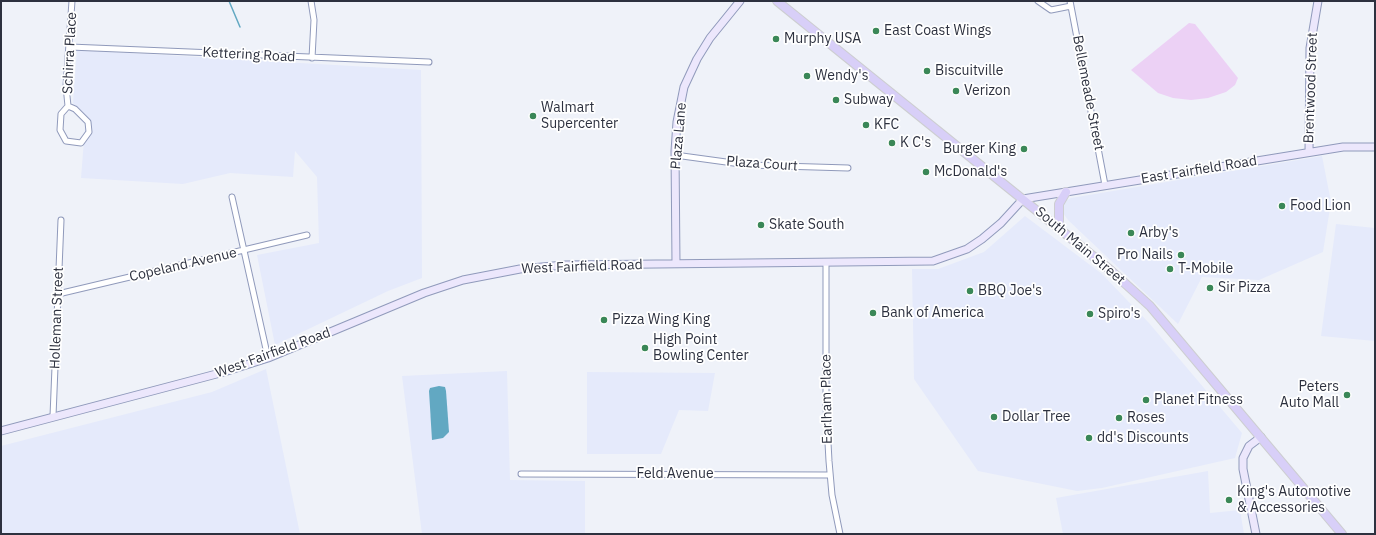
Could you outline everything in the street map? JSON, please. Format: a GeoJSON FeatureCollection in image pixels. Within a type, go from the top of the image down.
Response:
{"type":"FeatureCollection","features":[{"type":"Feature","properties":{"kind":"main road","name":"Plaza Lane"},"geometry":{"type":"LineString","coordinates":[[676,264],[675,155],[677,122],[684,87],[697,59],[710,38],[740,1]]}},
{"type":"Feature","properties":{"kind":"main road","name":"South Main Street"},"geometry":{"type":"LineString","coordinates":[[777,1],[1059,228],[1109,269],[1150,306],[1342,534]]}},
{"type":"Feature","properties":{"kind":"main road","name":"Brentwood Street"},"geometry":{"type":"LineString","coordinates":[[1309,152],[1310,48],[1318,1]]}},
{"type":"Feature","properties":{"kind":"main road","name":"East Fairfield Road"},"geometry":{"type":"LineString","coordinates":[[1023,199],[1309,152],[1359,146],[1375,147]]}},
{"type":"Feature","properties":{"kind":"main road"},"geometry":{"type":"LineString","coordinates":[[1059,228],[1059,204],[1066,192]]}},
{"type":"Feature","properties":{"kind":"main road","name":"West Fairfield Road"},"geometry":{"type":"LineString","coordinates":[[1,431],[53,416],[184,384],[268,358],[424,293],[463,280],[534,267],[934,261],[967,249],[982,239],[1001,223],[1023,199]]}},
{"type":"Feature","properties":{"kind":"main road"},"geometry":{"type":"LineString","coordinates":[[1256,534],[1242,469],[1243,458],[1249,446],[1261,437]]}},
{"type":"Feature","properties":{"kind":"street","name":"Schirra Place"},"geometry":{"type":"LineString","coordinates":[[68,106],[75,109],[88,122],[89,132],[81,142],[66,141],[60,130],[61,114],[68,106],[66,86],[70,47],[72,1]]}},
{"type":"Feature","properties":{"kind":"street"},"geometry":{"type":"LineString","coordinates":[[311,1],[314,20],[312,58]]}},
{"type":"Feature","properties":{"kind":"street"},"geometry":{"type":"LineString","coordinates":[[1038,1],[1051,10],[1071,4]]}},
{"type":"Feature","properties":{"kind":"street","name":"Bellemeade Street"},"geometry":{"type":"LineString","coordinates":[[1071,4],[1105,185]]}},
{"type":"Feature","properties":{"kind":"street","name":"Kettering Road"},"geometry":{"type":"LineString","coordinates":[[70,47],[429,62]]}},
{"type":"Feature","properties":{"kind":"street","name":"Plaza Court"},"geometry":{"type":"LineString","coordinates":[[675,155],[748,165],[848,168]]}},
{"type":"Feature","properties":{"kind":"street"},"geometry":{"type":"LineString","coordinates":[[232,197],[268,358]]}},
{"type":"Feature","properties":{"kind":"street","name":"Holleman Street"},"geometry":{"type":"LineString","coordinates":[[53,416],[61,220]]}},
{"type":"Feature","properties":{"kind":"street","name":"Copeland Avenue"},"geometry":{"type":"LineString","coordinates":[[58,294],[307,235]]}},
{"type":"Feature","properties":{"kind":"street","name":"Earlham Place"},"geometry":{"type":"LineString","coordinates":[[826,263],[826,406],[832,495],[840,534]]}},
{"type":"Feature","properties":{"kind":"street","name":"Feld Avenue"},"geometry":{"type":"LineString","coordinates":[[521,474],[830,475]]}},
{"type":"Feature","properties":{"kind":"shaded area"},"geometry":{"type":"Polygon","coordinates":[[[1189,23],[1195,24],[1238,78],[1235,85],[1226,92],[1208,98],[1191,100],[1173,98],[1158,93],[1131,70],[1189,23]]]}},
{"type":"Feature","properties":{"kind":"shaded area"},"geometry":{"type":"Polygon","coordinates":[[[77,50],[421,70],[422,278],[388,291],[275,345],[257,255],[319,243],[317,177],[295,151],[293,177],[230,173],[183,184],[81,178],[86,115],[73,103],[77,50]]]}},
{"type":"Feature","properties":{"kind":"shaded area"},"geometry":{"type":"Polygon","coordinates":[[[1322,156],[1331,202],[1323,252],[1259,280],[1202,277],[1178,324],[1068,220],[1063,213],[1062,206],[1065,201],[1071,198],[1322,156]]]}},
{"type":"Feature","properties":{"kind":"shaded area"},"geometry":{"type":"Polygon","coordinates":[[[1025,216],[1102,274],[1149,323],[1242,433],[1235,458],[1102,488],[1077,491],[978,471],[914,379],[912,269],[938,269],[984,252],[1025,216]]]}},
{"type":"Feature","properties":{"kind":"shaded area"},"geometry":{"type":"Polygon","coordinates":[[[1336,224],[1375,228],[1375,341],[1321,336],[1336,224]]]}},
{"type":"Feature","properties":{"kind":"shaded area"},"geometry":{"type":"Polygon","coordinates":[[[266,369],[300,534],[1,534],[1,446],[212,392],[266,369]]]}},
{"type":"Feature","properties":{"kind":"shaded area"},"geometry":{"type":"Polygon","coordinates":[[[507,371],[510,480],[585,481],[585,534],[422,534],[402,376],[507,371]]]}},
{"type":"Feature","properties":{"kind":"shaded area"},"geometry":{"type":"Polygon","coordinates":[[[587,372],[715,373],[708,411],[679,410],[661,454],[587,454],[587,372]]]}},
{"type":"Feature","properties":{"kind":"shaded area"},"geometry":{"type":"Polygon","coordinates":[[[1208,471],[1210,513],[1240,510],[1244,534],[1063,534],[1056,498],[1208,471]]]}},
{"type":"Feature","properties":{"kind":"water"},"geometry":{"type":"Polygon","coordinates":[[[439,386],[445,387],[446,391],[449,432],[443,438],[432,440],[429,391],[430,388],[439,386]]]}},
{"type":"Feature","properties":{"kind":"waterway"},"geometry":{"type":"LineString","coordinates":[[229,1],[240,27]]}},
{"type":"Feature","properties":{"kind":"place","name":"East Coast Wings"},"geometry":{"type":"Point","coordinates":[876,31]}},
{"type":"Feature","properties":{"kind":"place","name":"Murphy USA"},"geometry":{"type":"Point","coordinates":[776,39]}},
{"type":"Feature","properties":{"kind":"place","name":"Biscuitville"},"geometry":{"type":"Point","coordinates":[927,71]}},
{"type":"Feature","properties":{"kind":"place","name":"Wendy's"},"geometry":{"type":"Point","coordinates":[807,76]}},
{"type":"Feature","properties":{"kind":"place","name":"Verizon"},"geometry":{"type":"Point","coordinates":[956,91]}},
{"type":"Feature","properties":{"kind":"place","name":"Subway"},"geometry":{"type":"Point","coordinates":[836,100]}},
{"type":"Feature","properties":{"kind":"place","name":"Walmart Supercenter"},"geometry":{"type":"Point","coordinates":[533,116]}},
{"type":"Feature","properties":{"kind":"place","name":"KFC"},"geometry":{"type":"Point","coordinates":[866,125]}},
{"type":"Feature","properties":{"kind":"place","name":"K C's"},"geometry":{"type":"Point","coordinates":[892,143]}},
{"type":"Feature","properties":{"kind":"place","name":"Burger King"},"geometry":{"type":"Point","coordinates":[1024,149]}},
{"type":"Feature","properties":{"kind":"place","name":"McDonald's"},"geometry":{"type":"Point","coordinates":[926,172]}},
{"type":"Feature","properties":{"kind":"place","name":"Food Lion"},"geometry":{"type":"Point","coordinates":[1282,206]}},
{"type":"Feature","properties":{"kind":"place","name":"Skate South"},"geometry":{"type":"Point","coordinates":[761,225]}},
{"type":"Feature","properties":{"kind":"place","name":"Arby's"},"geometry":{"type":"Point","coordinates":[1131,233]}},
{"type":"Feature","properties":{"kind":"place","name":"Pro Nails"},"geometry":{"type":"Point","coordinates":[1181,255]}},
{"type":"Feature","properties":{"kind":"place","name":"T-Mobile"},"geometry":{"type":"Point","coordinates":[1170,269]}},
{"type":"Feature","properties":{"kind":"place","name":"Sir Pizza"},"geometry":{"type":"Point","coordinates":[1210,288]}},
{"type":"Feature","properties":{"kind":"place","name":"BBQ Joe's"},"geometry":{"type":"Point","coordinates":[970,291]}},
{"type":"Feature","properties":{"kind":"place","name":"Bank of America"},"geometry":{"type":"Point","coordinates":[873,313]}},
{"type":"Feature","properties":{"kind":"place","name":"Spiro's"},"geometry":{"type":"Point","coordinates":[1090,314]}},
{"type":"Feature","properties":{"kind":"place","name":"Pizza Wing King"},"geometry":{"type":"Point","coordinates":[604,320]}},
{"type":"Feature","properties":{"kind":"place","name":"High Point Bowling Center"},"geometry":{"type":"Point","coordinates":[645,348]}},
{"type":"Feature","properties":{"kind":"place","name":"Peters Auto Mall"},"geometry":{"type":"Point","coordinates":[1347,395]}},
{"type":"Feature","properties":{"kind":"place","name":"Planet Fitness"},"geometry":{"type":"Point","coordinates":[1146,400]}},
{"type":"Feature","properties":{"kind":"place","name":"Dollar Tree"},"geometry":{"type":"Point","coordinates":[994,417]}},
{"type":"Feature","properties":{"kind":"place","name":"Roses"},"geometry":{"type":"Point","coordinates":[1119,418]}},
{"type":"Feature","properties":{"kind":"place","name":"dd's Discounts"},"geometry":{"type":"Point","coordinates":[1089,438]}},
{"type":"Feature","properties":{"kind":"place","name":"King's Automotive & Accessories"},"geometry":{"type":"Point","coordinates":[1229,500]}}]}
